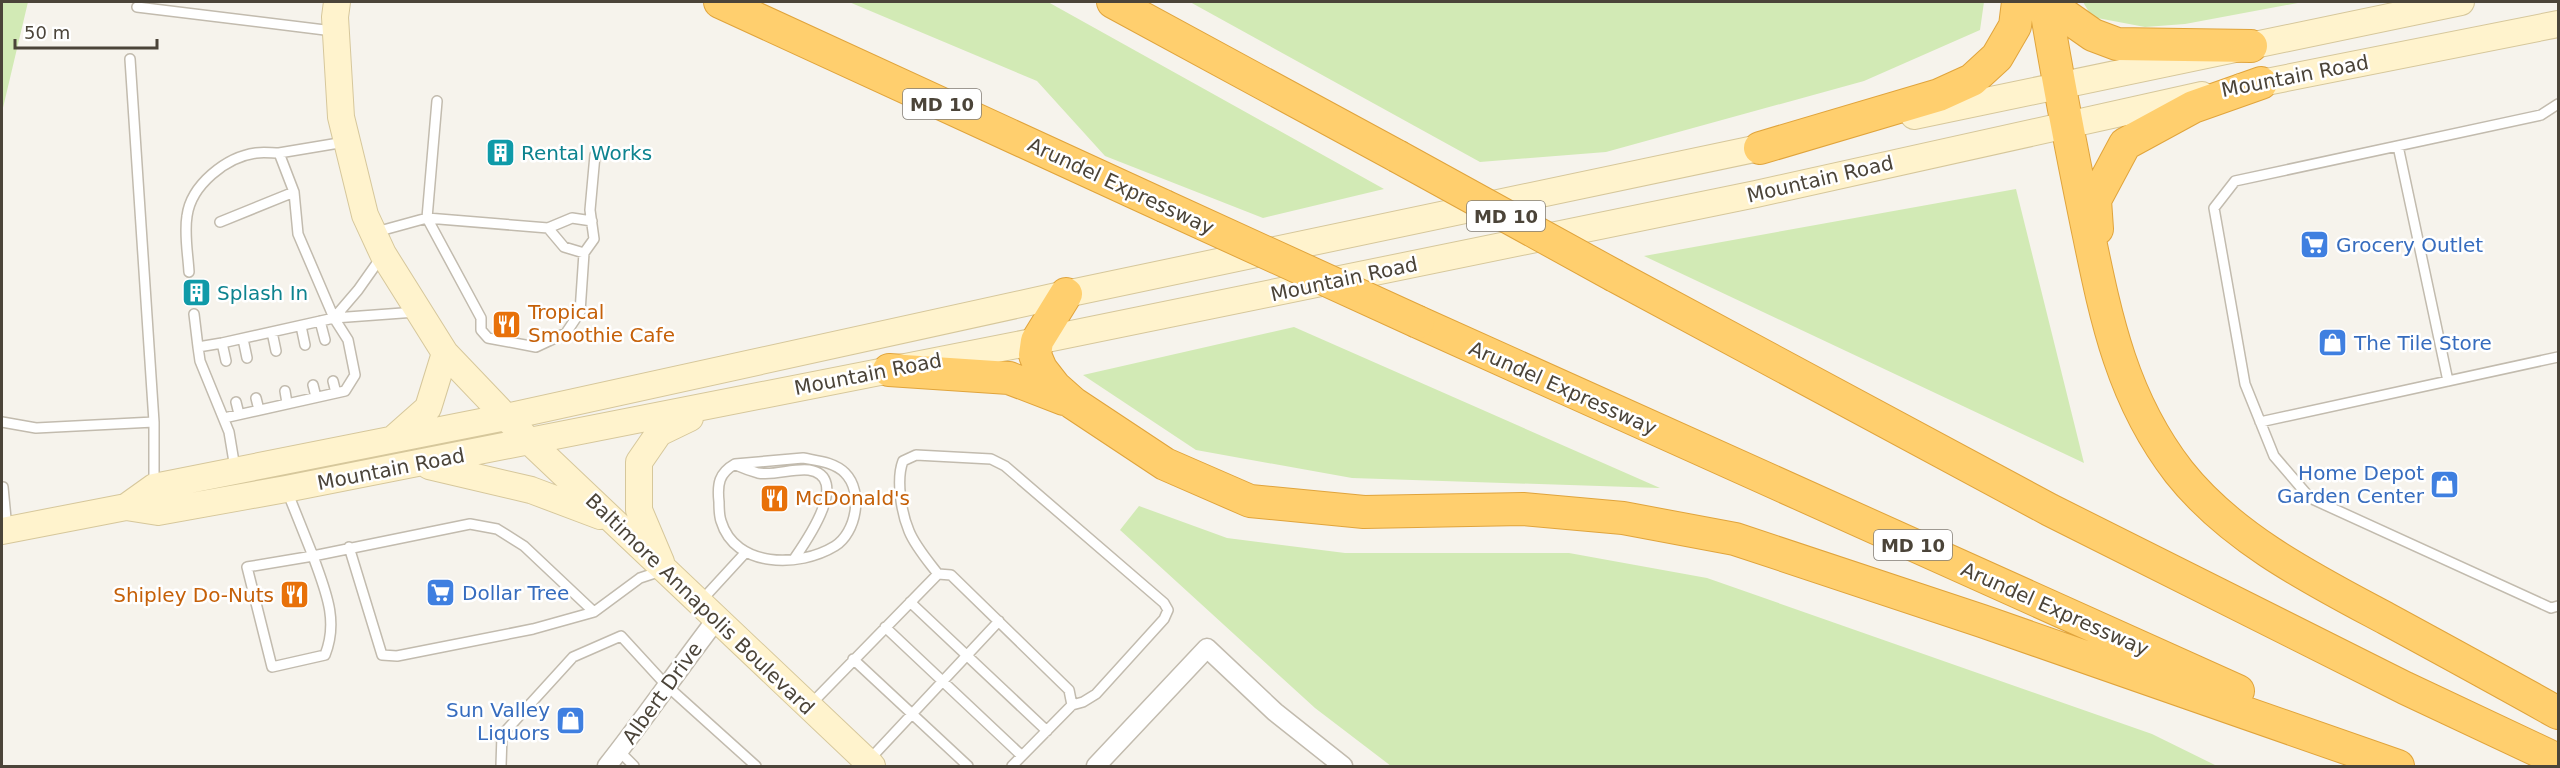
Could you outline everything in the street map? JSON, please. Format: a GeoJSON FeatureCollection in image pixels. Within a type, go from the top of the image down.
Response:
{"type":"FeatureCollection","features":[{"type":"Feature","properties":{"kind":"highway","name":"Arundel Expressway"},"geometry":{"type":"LineString","coordinates":[[720,2],[1418,322],[2409,766]]}},
{"type":"Feature","properties":{"kind":"highway","name":"MD 10"},"geometry":{"type":"LineString","coordinates":[[1113,2],[2050,510],[2405,688],[2559,760]]}},
{"type":"Feature","properties":{"kind":"highway"},"geometry":{"type":"LineString","coordinates":[[1760,148],[1939,95],[1972,80],[1997,57],[2015,26],[2018,2]]}},
{"type":"Feature","properties":{"kind":"highway"},"geometry":{"type":"LineString","coordinates":[[2028,2],[2052,87],[2059,125],[2115,352],[2140,411],[2180,473],[2232,524],[2271,553],[2325,585],[2559,712]]}},
{"type":"Feature","properties":{"kind":"highway"},"geometry":{"type":"LineString","coordinates":[[2045,2],[2052,87]]}},
{"type":"Feature","properties":{"kind":"highway"},"geometry":{"type":"LineString","coordinates":[[2056,2],[2063,14],[2078,25],[2093,35],[2117,44],[2251,46]]}},
{"type":"Feature","properties":{"kind":"highway"},"geometry":{"type":"LineString","coordinates":[[2101,290],[2095,200],[2125,144],[2193,107],[2261,83]]}},
{"type":"Feature","properties":{"kind":"highway"},"geometry":{"type":"LineString","coordinates":[[1066,294],[1037,341],[1035,355],[1041,369],[1055,387],[1073,403],[1166,464],[1250,501],[1364,512],[1523,509],[1623,518],[1735,539],[1982,621],[2398,766]]}},
{"type":"Feature","properties":{"kind":"highway"},"geometry":{"type":"LineString","coordinates":[[889,370],[952,372],[1009,378],[1073,403]]}},
{"type":"Feature","properties":{"kind":"main road","name":"Baltimore Annapolis Boulevard"},"geometry":{"type":"LineString","coordinates":[[337,2],[336,31],[341,117],[365,215],[378,243],[445,353],[506,417],[612,521],[869,764]]}},
{"type":"Feature","properties":{"kind":"main road","name":"Mountain Road"},"geometry":{"type":"LineString","coordinates":[[126,507],[154,487],[506,417],[1066,294],[2461,2]]}},
{"type":"Feature","properties":{"kind":"main road","name":"Mountain Road"},"geometry":{"type":"LineString","coordinates":[[4,530],[126,507],[158,512],[286,489],[1037,341],[1756,194],[2059,125],[2559,24]]}},
{"type":"Feature","properties":{"kind":"main road"},"geometry":{"type":"LineString","coordinates":[[393,440],[428,408],[445,353]]}},
{"type":"Feature","properties":{"kind":"main road"},"geometry":{"type":"LineString","coordinates":[[664,570],[639,510],[639,462],[659,433],[720,403]]}},
{"type":"Feature","properties":{"kind":"main road"},"geometry":{"type":"LineString","coordinates":[[418,463],[531,490],[612,521]]}},
{"type":"Feature","properties":{"kind":"street","name":"Albert Drive"},"geometry":{"type":"LineString","coordinates":[[607,766],[641,724],[708,612]]}},
{"type":"Feature","properties":{"kind":"street"},"geometry":{"type":"LineString","coordinates":[[1096,766],[1207,648],[1275,712],[1343,766]]}},
{"type":"Feature","properties":{"kind":"lane"},"geometry":{"type":"LineString","coordinates":[[137,7],[336,31]]}},
{"type":"Feature","properties":{"kind":"lane"},"geometry":{"type":"LineString","coordinates":[[130,59],[154,422],[154,487]]}},
{"type":"Feature","properties":{"kind":"lane"},"geometry":{"type":"LineString","coordinates":[[437,101],[427,218],[481,318],[481,330],[489,338],[536,347],[566,333],[580,312],[584,253],[594,239],[590,210],[595,155]]}},
{"type":"Feature","properties":{"kind":"lane"},"geometry":{"type":"LineString","coordinates":[[2559,104],[2541,115],[2235,181],[2214,208],[2245,384],[2274,456],[2310,498],[2551,608],[2559,606]]}},
{"type":"Feature","properties":{"kind":"lane"},"geometry":{"type":"LineString","coordinates":[[189,272],[187,214],[196,192],[208,177],[234,161],[254,153],[279,153],[347,142]]}},
{"type":"Feature","properties":{"kind":"lane"},"geometry":{"type":"LineString","coordinates":[[2398,146],[2448,381]]}},
{"type":"Feature","properties":{"kind":"lane"},"geometry":{"type":"LineString","coordinates":[[224,418],[345,391],[355,375],[348,340],[334,318],[298,234],[294,192],[279,153]]}},
{"type":"Feature","properties":{"kind":"lane"},"geometry":{"type":"LineString","coordinates":[[220,222],[294,192]]}},
{"type":"Feature","properties":{"kind":"lane"},"geometry":{"type":"LineString","coordinates":[[334,318],[358,290],[378,243],[427,218],[548,228],[572,218],[592,221]]}},
{"type":"Feature","properties":{"kind":"lane"},"geometry":{"type":"LineString","coordinates":[[548,228],[564,247],[584,253]]}},
{"type":"Feature","properties":{"kind":"lane"},"geometry":{"type":"LineString","coordinates":[[198,347],[334,318],[419,312]]}},
{"type":"Feature","properties":{"kind":"lane"},"geometry":{"type":"LineString","coordinates":[[195,314],[200,361],[230,432],[235,471]]}},
{"type":"Feature","properties":{"kind":"lane"},"geometry":{"type":"LineString","coordinates":[[320,321],[325,340]]}},
{"type":"Feature","properties":{"kind":"lane"},"geometry":{"type":"LineString","coordinates":[[301,326],[305,345]]}},
{"type":"Feature","properties":{"kind":"lane"},"geometry":{"type":"LineString","coordinates":[[272,332],[276,351]]}},
{"type":"Feature","properties":{"kind":"lane"},"geometry":{"type":"LineString","coordinates":[[243,339],[247,357]]}},
{"type":"Feature","properties":{"kind":"lane"},"geometry":{"type":"LineString","coordinates":[[222,343],[226,361]]}},
{"type":"Feature","properties":{"kind":"lane"},"geometry":{"type":"LineString","coordinates":[[2260,422],[2559,357]]}},
{"type":"Feature","properties":{"kind":"lane"},"geometry":{"type":"LineString","coordinates":[[333,381],[336,393]]}},
{"type":"Feature","properties":{"kind":"lane"},"geometry":{"type":"LineString","coordinates":[[313,385],[316,397]]}},
{"type":"Feature","properties":{"kind":"lane"},"geometry":{"type":"LineString","coordinates":[[285,391],[287,403]]}},
{"type":"Feature","properties":{"kind":"lane"},"geometry":{"type":"LineString","coordinates":[[256,398],[259,410]]}},
{"type":"Feature","properties":{"kind":"lane"},"geometry":{"type":"LineString","coordinates":[[236,402],[239,414]]}},
{"type":"Feature","properties":{"kind":"lane"},"geometry":{"type":"LineString","coordinates":[[2,422],[36,428],[154,422]]}},
{"type":"Feature","properties":{"kind":"lane"},"geometry":{"type":"LineString","coordinates":[[938,574],[909,532],[903,507],[900,470],[903,461],[916,455],[991,459],[1005,466],[1164,603],[1168,610],[1156,627],[1096,694],[1083,702],[1072,705],[1012,766]]}},
{"type":"Feature","properties":{"kind":"lane"},"geometry":{"type":"LineString","coordinates":[[803,458],[832,464],[847,474],[853,490],[857,510],[851,529],[837,545],[823,553],[794,559],[768,560],[746,552],[731,539],[721,521],[718,490],[720,477],[734,465],[803,458]]}},
{"type":"Feature","properties":{"kind":"lane"},"geometry":{"type":"LineString","coordinates":[[734,465],[759,473],[809,470],[823,478],[827,485],[824,505],[811,534],[794,559]]}},
{"type":"Feature","properties":{"kind":"lane"},"geometry":{"type":"LineString","coordinates":[[2,485],[4,530]]}},
{"type":"Feature","properties":{"kind":"lane"},"geometry":{"type":"LineString","coordinates":[[286,489],[313,556],[326,594],[333,629],[325,655],[272,667],[247,567],[313,556],[470,524],[497,529],[524,546],[594,612]]}},
{"type":"Feature","properties":{"kind":"lane"},"geometry":{"type":"LineString","coordinates":[[349,547],[382,655],[398,656],[533,629],[594,612],[640,578],[664,570]]}},
{"type":"Feature","properties":{"kind":"lane"},"geometry":{"type":"LineString","coordinates":[[708,612],[746,552]]}},
{"type":"Feature","properties":{"kind":"lane"},"geometry":{"type":"LineString","coordinates":[[808,706],[938,574],[951,575],[999,621],[1069,690],[1072,705]]}},
{"type":"Feature","properties":{"kind":"lane"},"geometry":{"type":"LineString","coordinates":[[910,602],[1047,730]]}},
{"type":"Feature","properties":{"kind":"lane"},"geometry":{"type":"LineString","coordinates":[[869,764],[941,682],[999,621]]}},
{"type":"Feature","properties":{"kind":"lane"},"geometry":{"type":"LineString","coordinates":[[885,627],[1022,756]]}},
{"type":"Feature","properties":{"kind":"lane"},"geometry":{"type":"LineString","coordinates":[[501,766],[502,735],[573,657],[621,636],[666,685],[756,766]]}},
{"type":"Feature","properties":{"kind":"lane"},"geometry":{"type":"LineString","coordinates":[[853,659],[968,766]]}},
{"type":"Feature","properties":{"kind":"lane"},"geometry":{"type":"LineString","coordinates":[[620,751],[634,766]]}},
{"type":"Feature","properties":{"kind":"green space"},"geometry":{"type":"Polygon","coordinates":[[[2,2],[28,2],[2,112],[2,2]]]}},
{"type":"Feature","properties":{"kind":"green space"},"geometry":{"type":"Polygon","coordinates":[[[849,2],[1048,2],[1384,189],[1263,218],[1105,156],[1037,81],[849,2]]]}},
{"type":"Feature","properties":{"kind":"green space"},"geometry":{"type":"Polygon","coordinates":[[[1190,2],[1984,2],[1980,30],[1864,81],[1606,152],[1480,162],[1190,2]]]}},
{"type":"Feature","properties":{"kind":"green space"},"geometry":{"type":"Polygon","coordinates":[[[2083,2],[2303,2],[2185,24],[2145,27],[2092,17],[2083,2]]]}},
{"type":"Feature","properties":{"kind":"green space"},"geometry":{"type":"Polygon","coordinates":[[[2016,189],[2084,463],[1644,256],[2016,189]]]}},
{"type":"Feature","properties":{"kind":"green space"},"geometry":{"type":"Polygon","coordinates":[[[1294,327],[1660,488],[1352,478],[1196,450],[1083,375],[1294,327]]]}},
{"type":"Feature","properties":{"kind":"green space"},"geometry":{"type":"Polygon","coordinates":[[[1139,506],[1227,538],[1345,553],[1569,553],[1707,578],[2152,734],[2217,766],[1391,766],[1315,708],[1120,530],[1139,506]]]}},
{"type":"Feature","properties":{"kind":"place","name":"Rental Works"},"geometry":{"type":"Point","coordinates":[500,153]}},
{"type":"Feature","properties":{"kind":"place","name":"Grocery Outlet"},"geometry":{"type":"Point","coordinates":[2315,245]}},
{"type":"Feature","properties":{"kind":"place","name":"Splash In"},"geometry":{"type":"Point","coordinates":[196,293]}},
{"type":"Feature","properties":{"kind":"place","name":"Tropical Smoothie Cafe"},"geometry":{"type":"Point","coordinates":[507,324]}},
{"type":"Feature","properties":{"kind":"place","name":"The Tile Store"},"geometry":{"type":"Point","coordinates":[2333,343]}},
{"type":"Feature","properties":{"kind":"place","name":"Home Depot Garden Center"},"geometry":{"type":"Point","coordinates":[2445,485]}},
{"type":"Feature","properties":{"kind":"place","name":"McDonald's"},"geometry":{"type":"Point","coordinates":[774,498]}},
{"type":"Feature","properties":{"kind":"place","name":"Dollar Tree"},"geometry":{"type":"Point","coordinates":[441,593]}},
{"type":"Feature","properties":{"kind":"place","name":"Shipley Do-Nuts"},"geometry":{"type":"Point","coordinates":[295,595]}},
{"type":"Feature","properties":{"kind":"place","name":"Sun Valley Liquors"},"geometry":{"type":"Point","coordinates":[571,721]}}]}
